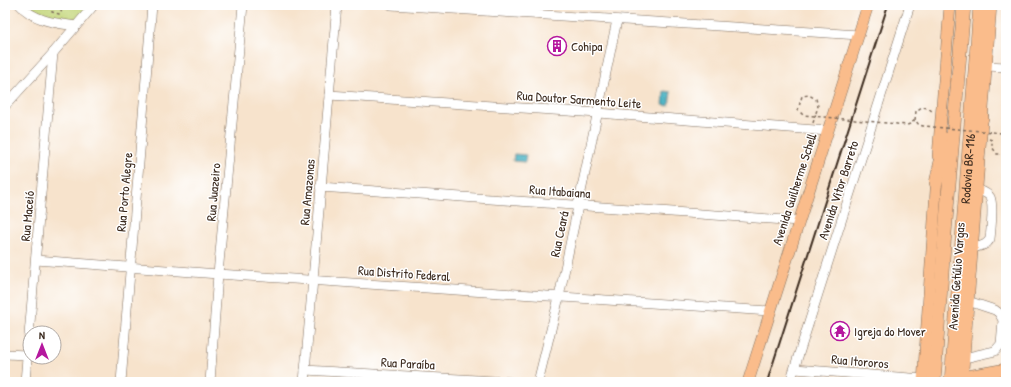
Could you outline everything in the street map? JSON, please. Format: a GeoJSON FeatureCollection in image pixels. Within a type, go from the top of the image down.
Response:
{"type":"FeatureCollection","features":[{"type":"Feature","properties":{"kind":"highway","name":"Rodovia BR-116"},"geometry":{"type":"LineString","coordinates":[[927,381],[939,330],[964,5]]}},
{"type":"Feature","properties":{"kind":"highway","name":"Rodovia BR-116"},"geometry":{"type":"LineString","coordinates":[[959,380],[955,332],[978,75],[980,5]]}},
{"type":"Feature","properties":{"kind":"highway"},"geometry":{"type":"LineString","coordinates":[[982,118],[978,75],[984,5]]}},
{"type":"Feature","properties":{"kind":"highway"},"geometry":{"type":"LineString","coordinates":[[936,183],[957,94]]}},
{"type":"Feature","properties":{"kind":"main road","name":"Avenida Guilherme Schell"},"geometry":{"type":"LineString","coordinates":[[748,382],[868,5]]}},
{"type":"Feature","properties":{"kind":"main road","name":"Avenida Getúlio Vargas"},"geometry":{"type":"LineString","coordinates":[[927,381],[936,183],[950,5]]}},
{"type":"Feature","properties":{"kind":"main road","name":"Avenida Getúlio Vargas"},"geometry":{"type":"LineString","coordinates":[[959,380],[964,358],[982,118],[978,75],[991,5]]}},
{"type":"Feature","properties":{"kind":"main road"},"geometry":{"type":"LineString","coordinates":[[959,380],[1006,369]]}},
{"type":"Feature","properties":{"kind":"street"},"geometry":{"type":"LineString","coordinates":[[20,5],[35,16],[57,23],[76,26]]}},
{"type":"Feature","properties":{"kind":"street"},"geometry":{"type":"LineString","coordinates":[[5,106],[94,5]]}},
{"type":"Feature","properties":{"kind":"street","name":"Rua Porto Alegre"},"geometry":{"type":"LineString","coordinates":[[121,382],[152,5]]}},
{"type":"Feature","properties":{"kind":"street","name":"Rua Juazeiro"},"geometry":{"type":"LineString","coordinates":[[210,382],[218,274],[243,5]]}},
{"type":"Feature","properties":{"kind":"street","name":"Rua Amazonas"},"geometry":{"type":"LineString","coordinates":[[304,382],[337,5]]}},
{"type":"Feature","properties":{"kind":"street"},"geometry":{"type":"LineString","coordinates":[[391,5],[859,35]]}},
{"type":"Feature","properties":{"kind":"street","name":"Avenida Vitor Barreto"},"geometry":{"type":"LineString","coordinates":[[790,382],[910,5]]}},
{"type":"Feature","properties":{"kind":"street","name":"Rua Ceará"},"geometry":{"type":"LineString","coordinates":[[538,382],[559,297],[617,20]]}},
{"type":"Feature","properties":{"kind":"street","name":"Rua Maceió"},"geometry":{"type":"LineString","coordinates":[[30,325],[53,53]]}},
{"type":"Feature","properties":{"kind":"street"},"geometry":{"type":"LineString","coordinates":[[978,75],[1006,67]]}},
{"type":"Feature","properties":{"kind":"street","name":"Rua Doutor Sarmento Leite"},"geometry":{"type":"LineString","coordinates":[[329,94],[598,113],[828,132]]}},
{"type":"Feature","properties":{"kind":"street","name":"Rua Itabaiana"},"geometry":{"type":"LineString","coordinates":[[320,187],[799,221]]}},
{"type":"Feature","properties":{"kind":"street"},"geometry":{"type":"LineString","coordinates":[[972,248],[983,246],[988,243],[990,239],[992,203],[986,192],[976,189]]}},
{"type":"Feature","properties":{"kind":"street","name":"Rua Distrito Federal"},"geometry":{"type":"LineString","coordinates":[[36,260],[131,268],[770,311]]}},
{"type":"Feature","properties":{"kind":"street"},"geometry":{"type":"LineString","coordinates":[[964,358],[995,351],[1001,344],[1003,320],[999,313],[995,310],[968,301]]}},
{"type":"Feature","properties":{"kind":"street"},"geometry":{"type":"LineString","coordinates":[[5,354],[22,355]]}},
{"type":"Feature","properties":{"kind":"street","name":"Rua Maceió"},"geometry":{"type":"LineString","coordinates":[[25,382],[26,365]]}},
{"type":"Feature","properties":{"kind":"street","name":"Rua Itororos"},"geometry":{"type":"LineString","coordinates":[[795,369],[927,381]]}},
{"type":"Feature","properties":{"kind":"street","name":"Rua Paraíba"},"geometry":{"type":"LineString","coordinates":[[305,370],[510,382]]}},
{"type":"Feature","properties":{"kind":"path"},"geometry":{"type":"LineString","coordinates":[[52,5],[52,12],[59,14],[62,13],[62,5]]}},
{"type":"Feature","properties":{"kind":"path"},"geometry":{"type":"LineString","coordinates":[[816,113],[818,106],[816,99],[809,94],[802,96],[798,110],[803,115],[907,125],[913,123],[915,120],[916,111],[922,107],[925,107]]}},
{"type":"Feature","properties":{"kind":"path"},"geometry":{"type":"LineString","coordinates":[[915,120],[919,125],[923,126],[1006,134]]}},
{"type":"Feature","properties":{"kind":"path"},"geometry":{"type":"LineString","coordinates":[[980,138],[992,140],[992,147],[997,154],[1006,154]]}},
{"type":"Feature","properties":{"kind":"green space"},"geometry":{"type":"Polygon","coordinates":[[[22,5],[91,5],[75,25],[46,19],[22,5]]]}},
{"type":"Feature","properties":{"kind":"water"},"geometry":{"type":"Polygon","coordinates":[[[664,91],[671,92],[669,106],[663,105],[664,91]]]}},
{"type":"Feature","properties":{"kind":"water"},"geometry":{"type":"Polygon","coordinates":[[[514,154],[526,155],[525,162],[513,161],[514,154]]]}},
{"type":"Feature","properties":{"kind":"railway"},"geometry":{"type":"LineString","coordinates":[[767,382],[888,5]]}},
{"type":"Feature","properties":{"kind":"place","name":"Cohipa"},"geometry":{"type":"Point","coordinates":[557,46]}},
{"type":"Feature","properties":{"kind":"place","name":"Igreja do Mover"},"geometry":{"type":"Point","coordinates":[840,331]}}]}
